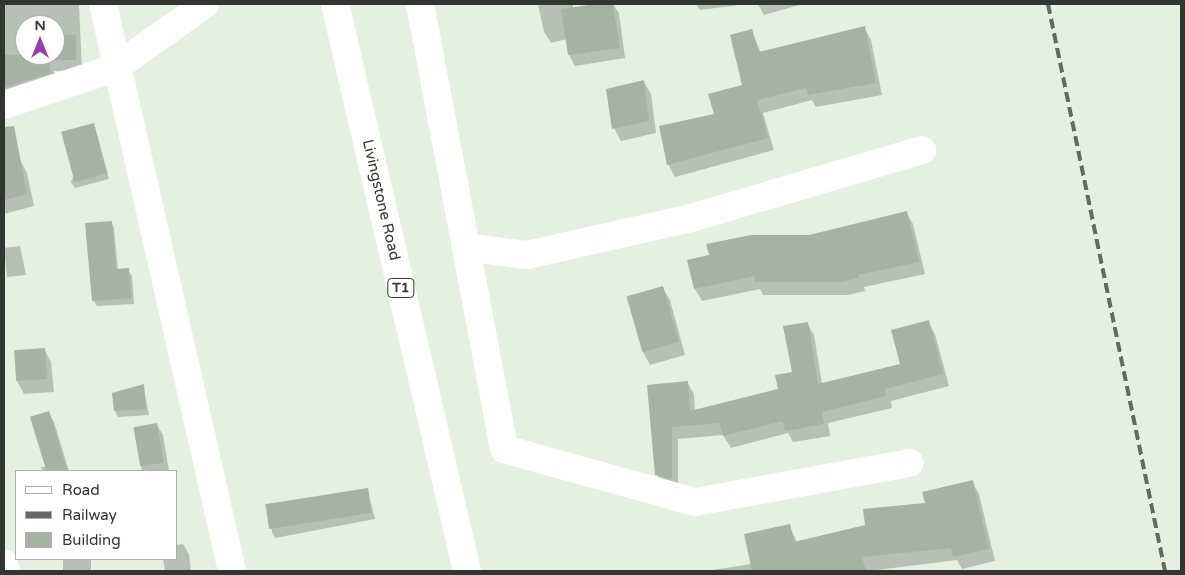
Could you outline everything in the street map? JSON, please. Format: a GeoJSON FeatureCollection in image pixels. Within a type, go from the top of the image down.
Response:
{"type":"FeatureCollection","features":[{"type":"Feature","properties":{"kind":"main road"},"geometry":{"type":"LineString","coordinates":[[103,4],[116,68],[232,571]]}},
{"type":"Feature","properties":{"kind":"main road"},"geometry":{"type":"LineString","coordinates":[[4,105],[116,68],[205,4]]}},
{"type":"Feature","properties":{"kind":"main road","name":"Livingstone Road"},"geometry":{"type":"LineString","coordinates":[[335,4],[467,571]]}},
{"type":"Feature","properties":{"kind":"main road"},"geometry":{"type":"LineString","coordinates":[[420,4],[504,449],[695,502],[909,463]]}},
{"type":"Feature","properties":{"kind":"main road"},"geometry":{"type":"LineString","coordinates":[[466,247],[527,254],[691,218],[922,150]]}},
{"type":"Feature","properties":{"kind":"main road"},"geometry":{"type":"LineString","coordinates":[[4,563],[6,571]]}},
{"type":"Feature","properties":{"kind":"building"},"geometry":{"type":"Polygon","coordinates":[[[595,4],[613,4],[620,48],[568,55],[561,9],[595,4]]]}},
{"type":"Feature","properties":{"kind":"building"},"geometry":{"type":"Polygon","coordinates":[[[865,26],[876,83],[808,95],[806,88],[757,100],[768,138],[667,165],[659,126],[714,114],[708,94],[742,85],[730,35],[752,29],[759,52],[865,26]]]}},
{"type":"Feature","properties":{"kind":"building"},"geometry":{"type":"Polygon","coordinates":[[[65,35],[76,35],[76,60],[65,60],[65,35]]]}},
{"type":"Feature","properties":{"kind":"building"},"geometry":{"type":"Polygon","coordinates":[[[4,55],[15,55],[15,65],[50,65],[51,73],[4,88],[4,55]]]}},
{"type":"Feature","properties":{"kind":"building"},"geometry":{"type":"Polygon","coordinates":[[[644,80],[649,121],[612,129],[606,89],[644,80]]]}},
{"type":"Feature","properties":{"kind":"building"},"geometry":{"type":"Polygon","coordinates":[[[94,123],[107,173],[75,182],[61,132],[94,123]]]}},
{"type":"Feature","properties":{"kind":"building"},"geometry":{"type":"Polygon","coordinates":[[[14,126],[27,194],[4,200],[4,127],[14,126]]]}},
{"type":"Feature","properties":{"kind":"building"},"geometry":{"type":"Polygon","coordinates":[[[907,211],[919,262],[858,275],[859,278],[840,282],[755,282],[755,276],[694,289],[687,260],[709,255],[706,244],[751,235],[809,235],[907,211]]]}},
{"type":"Feature","properties":{"kind":"building"},"geometry":{"type":"Polygon","coordinates":[[[112,221],[116,269],[129,268],[131,298],[92,301],[85,223],[112,221]]]}},
{"type":"Feature","properties":{"kind":"building"},"geometry":{"type":"Polygon","coordinates":[[[663,286],[679,342],[642,352],[626,296],[663,286]]]}},
{"type":"Feature","properties":{"kind":"building"},"geometry":{"type":"Polygon","coordinates":[[[929,320],[943,374],[885,389],[886,396],[822,412],[824,424],[785,431],[783,421],[723,436],[719,423],[672,427],[672,479],[655,475],[647,385],[688,381],[690,411],[778,389],[775,375],[792,372],[783,326],[808,322],[818,384],[900,364],[891,330],[929,320]]]}},
{"type":"Feature","properties":{"kind":"building"},"geometry":{"type":"Polygon","coordinates":[[[45,348],[47,379],[16,381],[14,350],[45,348]]]}},
{"type":"Feature","properties":{"kind":"building"},"geometry":{"type":"Polygon","coordinates":[[[144,384],[146,409],[114,411],[112,393],[144,384]]]}},
{"type":"Feature","properties":{"kind":"building"},"geometry":{"type":"Polygon","coordinates":[[[49,411],[67,470],[46,470],[30,417],[49,411]]]}},
{"type":"Feature","properties":{"kind":"building"},"geometry":{"type":"Polygon","coordinates":[[[157,423],[164,462],[140,467],[133,427],[157,423]]]}},
{"type":"Feature","properties":{"kind":"building"},"geometry":{"type":"Polygon","coordinates":[[[973,480],[989,549],[953,557],[951,548],[862,557],[866,571],[752,571],[744,534],[790,524],[794,542],[865,525],[863,509],[925,503],[922,492],[973,480]]]}},
{"type":"Feature","properties":{"kind":"building"},"geometry":{"type":"Polygon","coordinates":[[[368,488],[372,513],[269,529],[265,504],[368,488]]]}},
{"type":"Feature","properties":{"kind":"railway"},"geometry":{"type":"LineString","coordinates":[[1048,4],[1165,571]]}}]}
